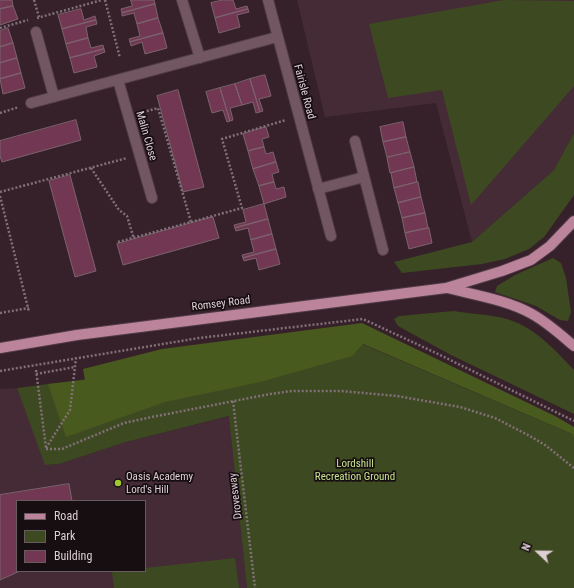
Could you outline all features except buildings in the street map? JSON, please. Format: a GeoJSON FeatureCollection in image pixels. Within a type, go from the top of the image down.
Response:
{"type":"FeatureCollection","features":[{"type":"Feature","properties":{"kind":"main road","name":"Romsey Road"},"geometry":{"type":"LineString","coordinates":[[0,348],[77,335],[446,288],[502,271],[531,260],[550,246],[574,221]]}},
{"type":"Feature","properties":{"kind":"main road","name":"Romsey Road"},"geometry":{"type":"LineString","coordinates":[[446,288],[508,304],[532,314],[555,330],[574,346]]}},
{"type":"Feature","properties":{"kind":"street"},"geometry":{"type":"LineString","coordinates":[[182,0],[200,58]]}},
{"type":"Feature","properties":{"kind":"street","name":"Fairisle Road"},"geometry":{"type":"LineString","coordinates":[[268,0],[331,236]]}},
{"type":"Feature","properties":{"kind":"street"},"geometry":{"type":"LineString","coordinates":[[36,32],[54,97]]}},
{"type":"Feature","properties":{"kind":"street"},"geometry":{"type":"LineString","coordinates":[[31,103],[277,37]]}},
{"type":"Feature","properties":{"kind":"street","name":"Malin Close"},"geometry":{"type":"LineString","coordinates":[[118,80],[152,198]]}},
{"type":"Feature","properties":{"kind":"street"},"geometry":{"type":"LineString","coordinates":[[355,141],[383,250]]}},
{"type":"Feature","properties":{"kind":"street"},"geometry":{"type":"LineString","coordinates":[[318,189],[364,177]]}},
{"type":"Feature","properties":{"kind":"path"},"geometry":{"type":"LineString","coordinates":[[34,0],[39,17]]}},
{"type":"Feature","properties":{"kind":"path"},"geometry":{"type":"LineString","coordinates":[[0,28],[103,0],[120,58]]}},
{"type":"Feature","properties":{"kind":"path"},"geometry":{"type":"LineString","coordinates":[[0,113],[31,103]]}},
{"type":"Feature","properties":{"kind":"path"},"geometry":{"type":"LineString","coordinates":[[128,116],[158,108],[190,222]]}},
{"type":"Feature","properties":{"kind":"path"},"geometry":{"type":"LineString","coordinates":[[118,242],[242,208],[222,139],[298,116]]}},
{"type":"Feature","properties":{"kind":"path"},"geometry":{"type":"LineString","coordinates":[[0,192],[115,161]]}},
{"type":"Feature","properties":{"kind":"path"},"geometry":{"type":"LineString","coordinates":[[91,168],[119,210],[128,216],[134,238]]}},
{"type":"Feature","properties":{"kind":"path"},"geometry":{"type":"LineString","coordinates":[[0,196],[29,310],[0,313]]}},
{"type":"Feature","properties":{"kind":"path"},"geometry":{"type":"LineString","coordinates":[[0,371],[199,338],[362,319],[436,353],[574,421]]}},
{"type":"Feature","properties":{"kind":"path"},"geometry":{"type":"LineString","coordinates":[[46,449],[70,410],[76,358]]}},
{"type":"Feature","properties":{"kind":"path"},"geometry":{"type":"LineString","coordinates":[[46,449],[36,372],[74,367]]}},
{"type":"Feature","properties":{"kind":"path"},"geometry":{"type":"LineString","coordinates":[[46,449],[62,449],[124,423],[233,401],[292,391],[341,391],[398,396],[460,406],[495,418],[528,435],[574,468]]}},
{"type":"Feature","properties":{"kind":"path","name":"Drovesway"},"geometry":{"type":"LineString","coordinates":[[233,401],[255,588]]}},
{"type":"Feature","properties":{"kind":"shaded area"},"geometry":{"type":"Polygon","coordinates":[[[297,0],[574,0],[574,133],[554,170],[472,242],[436,103],[325,117],[297,0]]]}},
{"type":"Feature","properties":{"kind":"shaded area","name":"Oasis Academy Lord's Hill"},"geometry":{"type":"Polygon","coordinates":[[[17,388],[46,465],[59,464],[126,442],[230,416],[247,588],[0,588],[0,389],[17,388]]]}},
{"type":"Feature","properties":{"kind":"green space"},"geometry":{"type":"Polygon","coordinates":[[[504,0],[574,1],[574,86],[471,205],[442,90],[388,98],[369,24],[504,0]]]}},
{"type":"Feature","properties":{"kind":"green space"},"geometry":{"type":"Polygon","coordinates":[[[574,133],[574,195],[544,237],[529,249],[505,259],[482,264],[402,273],[394,262],[472,242],[554,170],[574,133]]]}},
{"type":"Feature","properties":{"kind":"green space"},"geometry":{"type":"Polygon","coordinates":[[[553,258],[561,263],[566,278],[571,312],[568,321],[560,320],[536,306],[495,292],[497,286],[515,275],[553,258]]]}},
{"type":"Feature","properties":{"kind":"green space"},"geometry":{"type":"Polygon","coordinates":[[[454,311],[514,321],[524,326],[542,339],[574,370],[574,414],[451,355],[398,326],[394,319],[399,316],[454,311]]]}},
{"type":"Feature","properties":{"kind":"green space"},"geometry":{"type":"Polygon","coordinates":[[[362,323],[555,416],[574,427],[574,437],[572,434],[363,344],[352,356],[260,382],[165,402],[66,437],[48,384],[85,380],[83,369],[162,349],[362,323]]]}},
{"type":"Feature","properties":{"kind":"green space","name":"Lordshill Recreation Ground"},"geometry":{"type":"Polygon","coordinates":[[[362,344],[574,435],[574,588],[247,588],[229,416],[126,442],[59,464],[45,465],[17,388],[362,344]]]}},
{"type":"Feature","properties":{"kind":"green space"},"geometry":{"type":"Polygon","coordinates":[[[235,558],[239,588],[114,588],[112,572],[146,572],[146,568],[235,558]]]}},
{"type":"Feature","properties":{"kind":"place","name":"Oasis Academy Lord's Hill"},"geometry":{"type":"Point","coordinates":[118,483]}}]}
